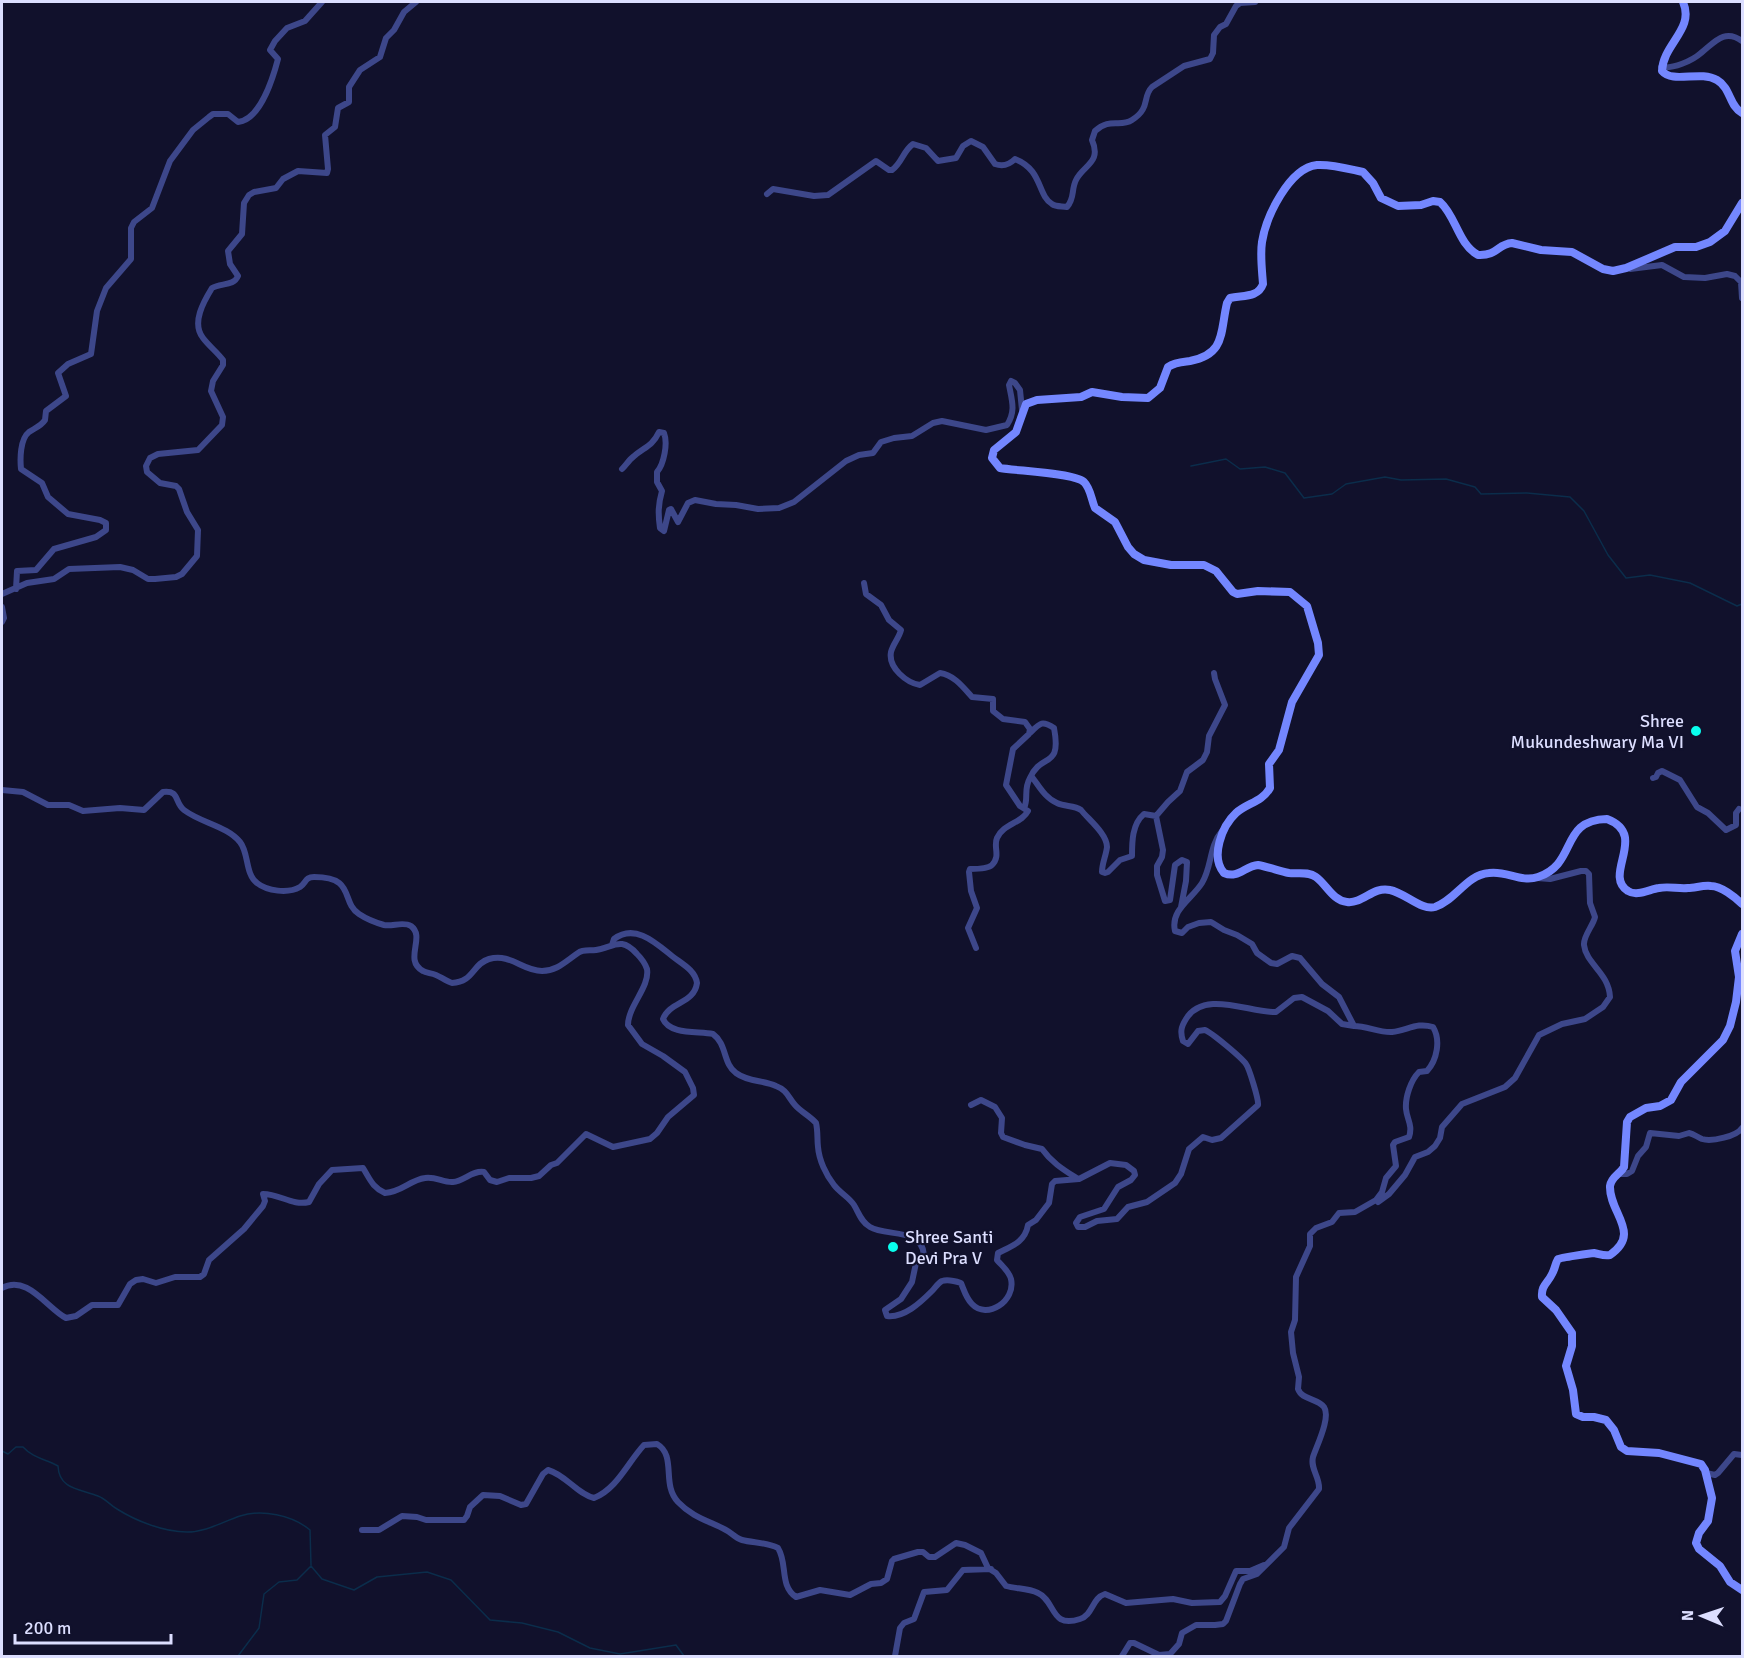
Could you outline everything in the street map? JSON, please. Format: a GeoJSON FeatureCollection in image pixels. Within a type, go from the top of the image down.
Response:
{"type":"FeatureCollection","features":[{"type":"Feature","properties":{"kind":"street"},"geometry":{"type":"LineString","coordinates":[[16,589],[17,571],[36,570],[54,549],[96,537],[106,530],[106,523],[100,520],[68,514],[55,505],[48,497],[42,483],[21,469],[21,448],[27,434],[45,420],[46,411],[66,396],[58,373],[68,364],[91,354],[97,311],[106,288],[131,259],[131,228],[134,222],[152,208],[170,161],[193,130],[213,114],[228,114],[238,122],[246,121],[250,117],[262,101],[274,75],[278,59],[270,50],[275,40],[287,28],[305,21],[322,2]]}},
{"type":"Feature","properties":{"kind":"street"},"geometry":{"type":"LineString","coordinates":[[2,594],[27,583],[54,579],[69,569],[120,567],[134,570],[148,579],[167,579],[182,574],[194,561],[197,556],[198,530],[187,512],[179,489],[176,486],[160,483],[147,472],[146,466],[150,458],[158,454],[198,450],[222,425],[223,417],[216,406],[211,390],[213,381],[223,366],[223,360],[200,334],[198,320],[201,307],[208,299],[212,288],[234,282],[237,279],[238,276],[228,257],[228,251],[242,234],[244,203],[249,195],[260,190],[276,188],[283,179],[298,171],[327,173],[325,135],[335,127],[338,108],[349,102],[349,87],[360,70],[380,57],[386,38],[394,30],[404,12],[416,2]]}},
{"type":"Feature","properties":{"kind":"street"},"geometry":{"type":"LineString","coordinates":[[767,194],[773,189],[814,196],[828,195],[876,161],[888,170],[892,170],[902,161],[908,147],[913,144],[926,148],[938,161],[945,161],[956,158],[963,146],[971,141],[983,147],[995,164],[1011,164],[1015,159],[1025,165],[1035,174],[1049,202],[1054,206],[1067,207],[1072,201],[1075,182],[1094,158],[1092,140],[1095,131],[1109,122],[1133,120],[1146,106],[1149,90],[1152,87],[1184,66],[1210,59],[1213,53],[1214,35],[1220,27],[1226,24],[1236,6],[1240,3],[1255,2]]}},
{"type":"Feature","properties":{"kind":"street"},"geometry":{"type":"LineString","coordinates":[[1661,66],[1685,23],[1686,11],[1683,2]]}},
{"type":"Feature","properties":{"kind":"street"},"geometry":{"type":"LineString","coordinates":[[1661,66],[1674,68],[1698,56],[1710,44],[1722,38],[1730,36],[1743,41]]}},
{"type":"Feature","properties":{"kind":"street"},"geometry":{"type":"LineString","coordinates":[[1661,66],[1665,75],[1670,77],[1696,75],[1718,80],[1726,88],[1737,110],[1743,113]]}},
{"type":"Feature","properties":{"kind":"street"},"geometry":{"type":"LineString","coordinates":[[1354,1026],[1339,997],[1322,984],[1300,958],[1292,956],[1277,964],[1271,963],[1257,953],[1252,944],[1211,922],[1198,923],[1188,927],[1182,933],[1175,931],[1173,924],[1181,908],[1201,885],[1217,837],[1236,812],[1259,800],[1270,788],[1269,764],[1279,750],[1292,702],[1319,655],[1318,643],[1307,606],[1290,592],[1270,590],[1237,594],[1216,571],[1204,565],[1171,565],[1144,560],[1128,547],[1115,522],[1095,508],[1090,490],[1083,480],[1062,475],[1000,468],[992,458],[994,450],[1016,432],[1026,404],[1081,397],[1092,392],[1122,398],[1148,398],[1160,388],[1167,367],[1211,354],[1219,339],[1230,298],[1257,294],[1261,290],[1263,240],[1277,200],[1302,171],[1316,165],[1364,172],[1381,198],[1398,206],[1440,202],[1450,213],[1469,248],[1478,255],[1494,254],[1507,243],[1512,243],[1541,250],[1572,252],[1603,269],[1613,271],[1662,265],[1684,277],[1705,278],[1727,274],[1735,276],[1741,282],[1743,298]]}},
{"type":"Feature","properties":{"kind":"street"},"geometry":{"type":"LineString","coordinates":[[1626,268],[1675,247],[1696,247],[1710,242],[1725,231],[1743,203]]}},
{"type":"Feature","properties":{"kind":"street"},"geometry":{"type":"LineString","coordinates":[[622,469],[633,456],[656,439],[659,432],[664,433],[666,437],[663,459],[657,472],[657,482],[662,491],[658,503],[660,528],[664,531],[669,510],[672,509],[678,522],[688,503],[695,500],[768,510],[787,505],[807,493],[846,461],[859,455],[873,453],[881,442],[912,436],[933,423],[942,421],[986,430],[1007,425],[1014,410],[1009,385],[1011,381],[1020,390],[1022,410]]}},
{"type":"Feature","properties":{"kind":"street"},"geometry":{"type":"LineString","coordinates":[[864,583],[866,594],[881,605],[889,620],[901,630],[891,657],[903,677],[920,685],[940,673],[949,676],[965,688],[972,697],[993,699],[995,714],[1011,722],[1025,722],[1030,729],[1029,734]]}},
{"type":"Feature","properties":{"kind":"street"},"geometry":{"type":"LineString","coordinates":[[2,607],[4,618],[2,622]]}},
{"type":"Feature","properties":{"kind":"street"},"geometry":{"type":"LineString","coordinates":[[1156,816],[1180,791],[1187,772],[1199,763],[1207,752],[1209,736],[1225,705],[1214,673]]}},
{"type":"Feature","properties":{"kind":"street"},"geometry":{"type":"LineString","coordinates":[[976,948],[968,928],[977,908],[971,891],[970,869],[992,866],[997,856],[997,837],[1011,823],[1026,815],[1028,811],[1020,806],[1006,785],[1013,749],[1037,724],[1044,722],[1054,728],[1056,747],[1052,759],[1036,768],[1030,778],[1025,789],[1024,808]]}},
{"type":"Feature","properties":{"kind":"street"},"geometry":{"type":"LineString","coordinates":[[1653,778],[1662,771],[1677,777],[1697,807],[1708,813],[1726,830],[1736,825],[1736,813],[1739,809]]}},
{"type":"Feature","properties":{"kind":"street"},"geometry":{"type":"LineString","coordinates":[[1030,778],[1034,777],[1042,791],[1055,803],[1082,810],[1105,838],[1107,846],[1102,866],[1102,872],[1105,873],[1120,860],[1132,856],[1133,836],[1140,817],[1144,814],[1156,816]]}},
{"type":"Feature","properties":{"kind":"street"},"geometry":{"type":"LineString","coordinates":[[2,790],[23,792],[48,805],[69,805],[90,812],[120,808],[144,810],[162,792],[171,792],[183,810],[205,824],[234,836],[240,842],[253,880],[258,884],[265,888],[288,891],[300,887],[305,880],[314,877],[340,884],[345,888],[353,909],[360,915],[383,925],[407,924],[411,926],[416,936],[413,959],[418,967],[452,983],[458,983],[471,976],[478,966],[488,959],[512,960],[532,970],[548,970],[565,963],[579,952],[620,943],[629,946],[646,966],[647,978],[629,1016],[628,1025],[642,1044],[685,1072],[694,1091],[694,1095],[668,1117],[653,1137],[613,1147],[586,1134],[556,1163],[539,1176],[531,1178],[508,1178],[497,1182],[490,1180],[484,1172],[479,1171],[455,1182],[423,1178],[404,1188],[385,1193],[375,1188],[368,1180],[363,1168],[332,1170],[319,1184],[309,1202],[290,1202],[276,1195],[263,1194],[265,1201],[263,1206],[244,1229],[209,1260],[204,1274],[200,1277],[175,1277],[156,1283],[136,1280],[130,1284],[120,1304],[115,1306],[92,1305],[70,1318],[63,1317],[34,1292],[13,1285],[2,1288]]}},
{"type":"Feature","properties":{"kind":"street"},"geometry":{"type":"LineString","coordinates":[[1156,816],[1163,850],[1157,866],[1157,875],[1165,901],[1170,900],[1175,865],[1182,860],[1187,862],[1181,908]]}},
{"type":"Feature","properties":{"kind":"street"},"geometry":{"type":"LineString","coordinates":[[1535,878],[1546,873],[1564,859],[1571,840],[1583,825],[1606,819],[1619,827],[1625,837],[1624,859],[1619,876],[1623,887],[1628,892],[1637,893],[1663,887],[1686,889],[1714,886],[1743,904]]}},
{"type":"Feature","properties":{"kind":"street"},"geometry":{"type":"LineString","coordinates":[[1226,827],[1218,855],[1219,866],[1224,873],[1234,875],[1253,865],[1290,873],[1309,873],[1315,876],[1337,899],[1348,903],[1376,890],[1384,889],[1403,893],[1421,906],[1431,908],[1444,903],[1468,882],[1487,873],[1503,873],[1521,879],[1550,879],[1581,871],[1589,874],[1590,903],[1595,917],[1584,943],[1588,954],[1608,983],[1610,997],[1606,1003],[1585,1019],[1562,1024],[1539,1035],[1515,1078],[1505,1087],[1462,1104],[1442,1127],[1439,1142],[1432,1150],[1415,1157],[1405,1175],[1389,1194],[1378,1202],[1371,1203]]}},
{"type":"Feature","properties":{"kind":"street"},"geometry":{"type":"LineString","coordinates":[[612,945],[614,939],[624,934],[649,938],[693,972],[697,983],[694,994],[668,1009],[663,1019],[664,1022],[678,1030],[713,1034],[723,1045],[730,1067],[734,1072],[749,1080],[773,1084],[785,1090],[796,1106],[816,1123],[818,1151],[827,1176],[837,1189],[854,1204],[859,1216],[867,1226],[876,1230],[910,1236],[918,1243],[924,1255],[916,1263],[912,1282],[901,1299],[885,1310],[887,1316],[896,1317],[910,1310],[944,1281],[961,1283],[967,1298],[975,1307],[990,1309],[1004,1303],[1011,1294],[1011,1285],[1007,1272],[997,1260],[998,1253],[1020,1242],[1026,1236],[1028,1225],[1036,1220],[1049,1203],[1052,1185],[1055,1181],[1079,1179],[1110,1163],[1121,1163],[1134,1171],[1135,1175],[1118,1187],[1104,1209],[1080,1217],[1076,1223],[1081,1228],[1096,1221],[1117,1219],[1128,1208],[1147,1202],[1175,1184],[1181,1174],[1189,1149],[1198,1139],[1221,1138],[1258,1105],[1258,1095],[1248,1068],[1239,1057],[1205,1030],[1198,1030],[1188,1044],[1184,1041],[1181,1028],[1195,1009],[1212,1005],[1231,1005],[1276,1012],[1294,998],[1302,997],[1328,1011],[1342,1024],[1388,1032],[1414,1025],[1433,1027],[1438,1040],[1433,1063],[1427,1071],[1419,1072],[1411,1084],[1406,1105],[1411,1124],[1409,1137],[1395,1142],[1393,1147],[1396,1166],[1386,1178],[1380,1196],[1356,1212],[1339,1213],[1328,1225],[1312,1231],[1310,1246],[1296,1277],[1295,1320],[1291,1332],[1299,1377],[1298,1389],[1302,1395],[1323,1406],[1327,1418],[1312,1460],[1319,1489],[1289,1528],[1284,1547],[1257,1574],[1244,1579],[1239,1584],[1223,1624],[1196,1625],[1182,1633],[1179,1644],[1170,1654],[1159,1655],[1130,1643],[1122,1656]]}},
{"type":"Feature","properties":{"kind":"street"},"geometry":{"type":"LineString","coordinates":[[1743,934],[1735,951],[1738,977],[1736,1002],[1728,1032],[1718,1046],[1681,1082],[1671,1100],[1660,1106],[1646,1108],[1630,1118],[1625,1126],[1624,1167],[1610,1187],[1614,1206],[1625,1231],[1617,1249],[1605,1256],[1591,1252],[1579,1256],[1563,1256],[1558,1259],[1542,1290],[1542,1297],[1556,1310],[1572,1333],[1572,1346],[1566,1366],[1573,1390],[1574,1410],[1580,1416],[1606,1420],[1622,1447],[1627,1451],[1659,1454],[1701,1464],[1711,1487],[1711,1505],[1708,1521],[1699,1533],[1696,1543],[1699,1549],[1720,1566],[1730,1582],[1743,1590]]}},
{"type":"Feature","properties":{"kind":"street"},"geometry":{"type":"LineString","coordinates":[[971,1105],[981,1100],[993,1105],[1002,1118],[1003,1137],[1042,1149],[1047,1157],[1064,1172],[1079,1179]]}},
{"type":"Feature","properties":{"kind":"street"},"geometry":{"type":"LineString","coordinates":[[1618,1174],[1628,1174],[1632,1171],[1638,1156],[1646,1147],[1650,1133],[1679,1136],[1689,1133],[1705,1139],[1732,1135],[1743,1128]]}},
{"type":"Feature","properties":{"kind":"street"},"geometry":{"type":"LineString","coordinates":[[362,1530],[380,1530],[402,1516],[417,1516],[426,1520],[464,1520],[470,1507],[483,1495],[500,1496],[521,1505],[526,1504],[543,1474],[548,1470],[594,1498],[603,1494],[614,1484],[644,1445],[657,1444],[665,1449],[669,1465],[669,1484],[677,1501],[697,1518],[729,1531],[735,1538],[778,1548],[782,1557],[786,1585],[790,1593],[796,1597],[820,1590],[841,1595],[854,1594],[871,1584],[881,1583],[887,1579],[894,1559],[918,1552],[935,1557],[956,1543],[981,1553],[988,1568],[1006,1586],[1033,1591],[1045,1597],[1058,1617],[1075,1620],[1083,1618],[1096,1599],[1105,1594],[1126,1603],[1173,1599],[1192,1604],[1220,1602],[1236,1571],[1250,1571],[1264,1565]]}},
{"type":"Feature","properties":{"kind":"street"},"geometry":{"type":"LineString","coordinates":[[1706,1473],[1718,1473],[1734,1454],[1743,1455]]}},
{"type":"Feature","properties":{"kind":"street"},"geometry":{"type":"LineString","coordinates":[[895,1656],[900,1628],[915,1617],[924,1592],[947,1590],[963,1570],[991,1569]]}},
{"type":"Feature","properties":{"kind":"waterway"},"geometry":{"type":"LineString","coordinates":[[1191,466],[1226,459],[1240,469],[1265,467],[1285,473],[1304,498],[1332,494],[1346,484],[1385,477],[1401,480],[1446,479],[1475,487],[1481,494],[1527,493],[1570,497],[1584,511],[1608,555],[1626,578],[1650,575],[1690,583],[1737,606],[1742,604]]}},
{"type":"Feature","properties":{"kind":"waterway"},"geometry":{"type":"LineString","coordinates":[[2,1451],[8,1454],[16,1447],[23,1447],[35,1456],[58,1466],[62,1480],[72,1487],[101,1497],[133,1518],[160,1528],[187,1532],[201,1530],[240,1516],[258,1513],[295,1520],[310,1530],[311,1565]]}},
{"type":"Feature","properties":{"kind":"waterway"},"geometry":{"type":"LineString","coordinates":[[238,1656],[259,1628],[264,1594],[279,1582],[297,1580],[311,1566],[322,1579],[354,1590],[377,1577],[427,1572],[451,1580],[490,1620],[522,1623],[558,1632],[590,1648],[620,1654],[676,1645],[684,1656]]}},
{"type":"Feature","properties":{"kind":"place","name":"Shree Mukundeshwary Ma VI"},"geometry":{"type":"Point","coordinates":[1696,731]}},
{"type":"Feature","properties":{"kind":"place","name":"Shree Santi Devi Pra V"},"geometry":{"type":"Point","coordinates":[893,1247]}}]}
